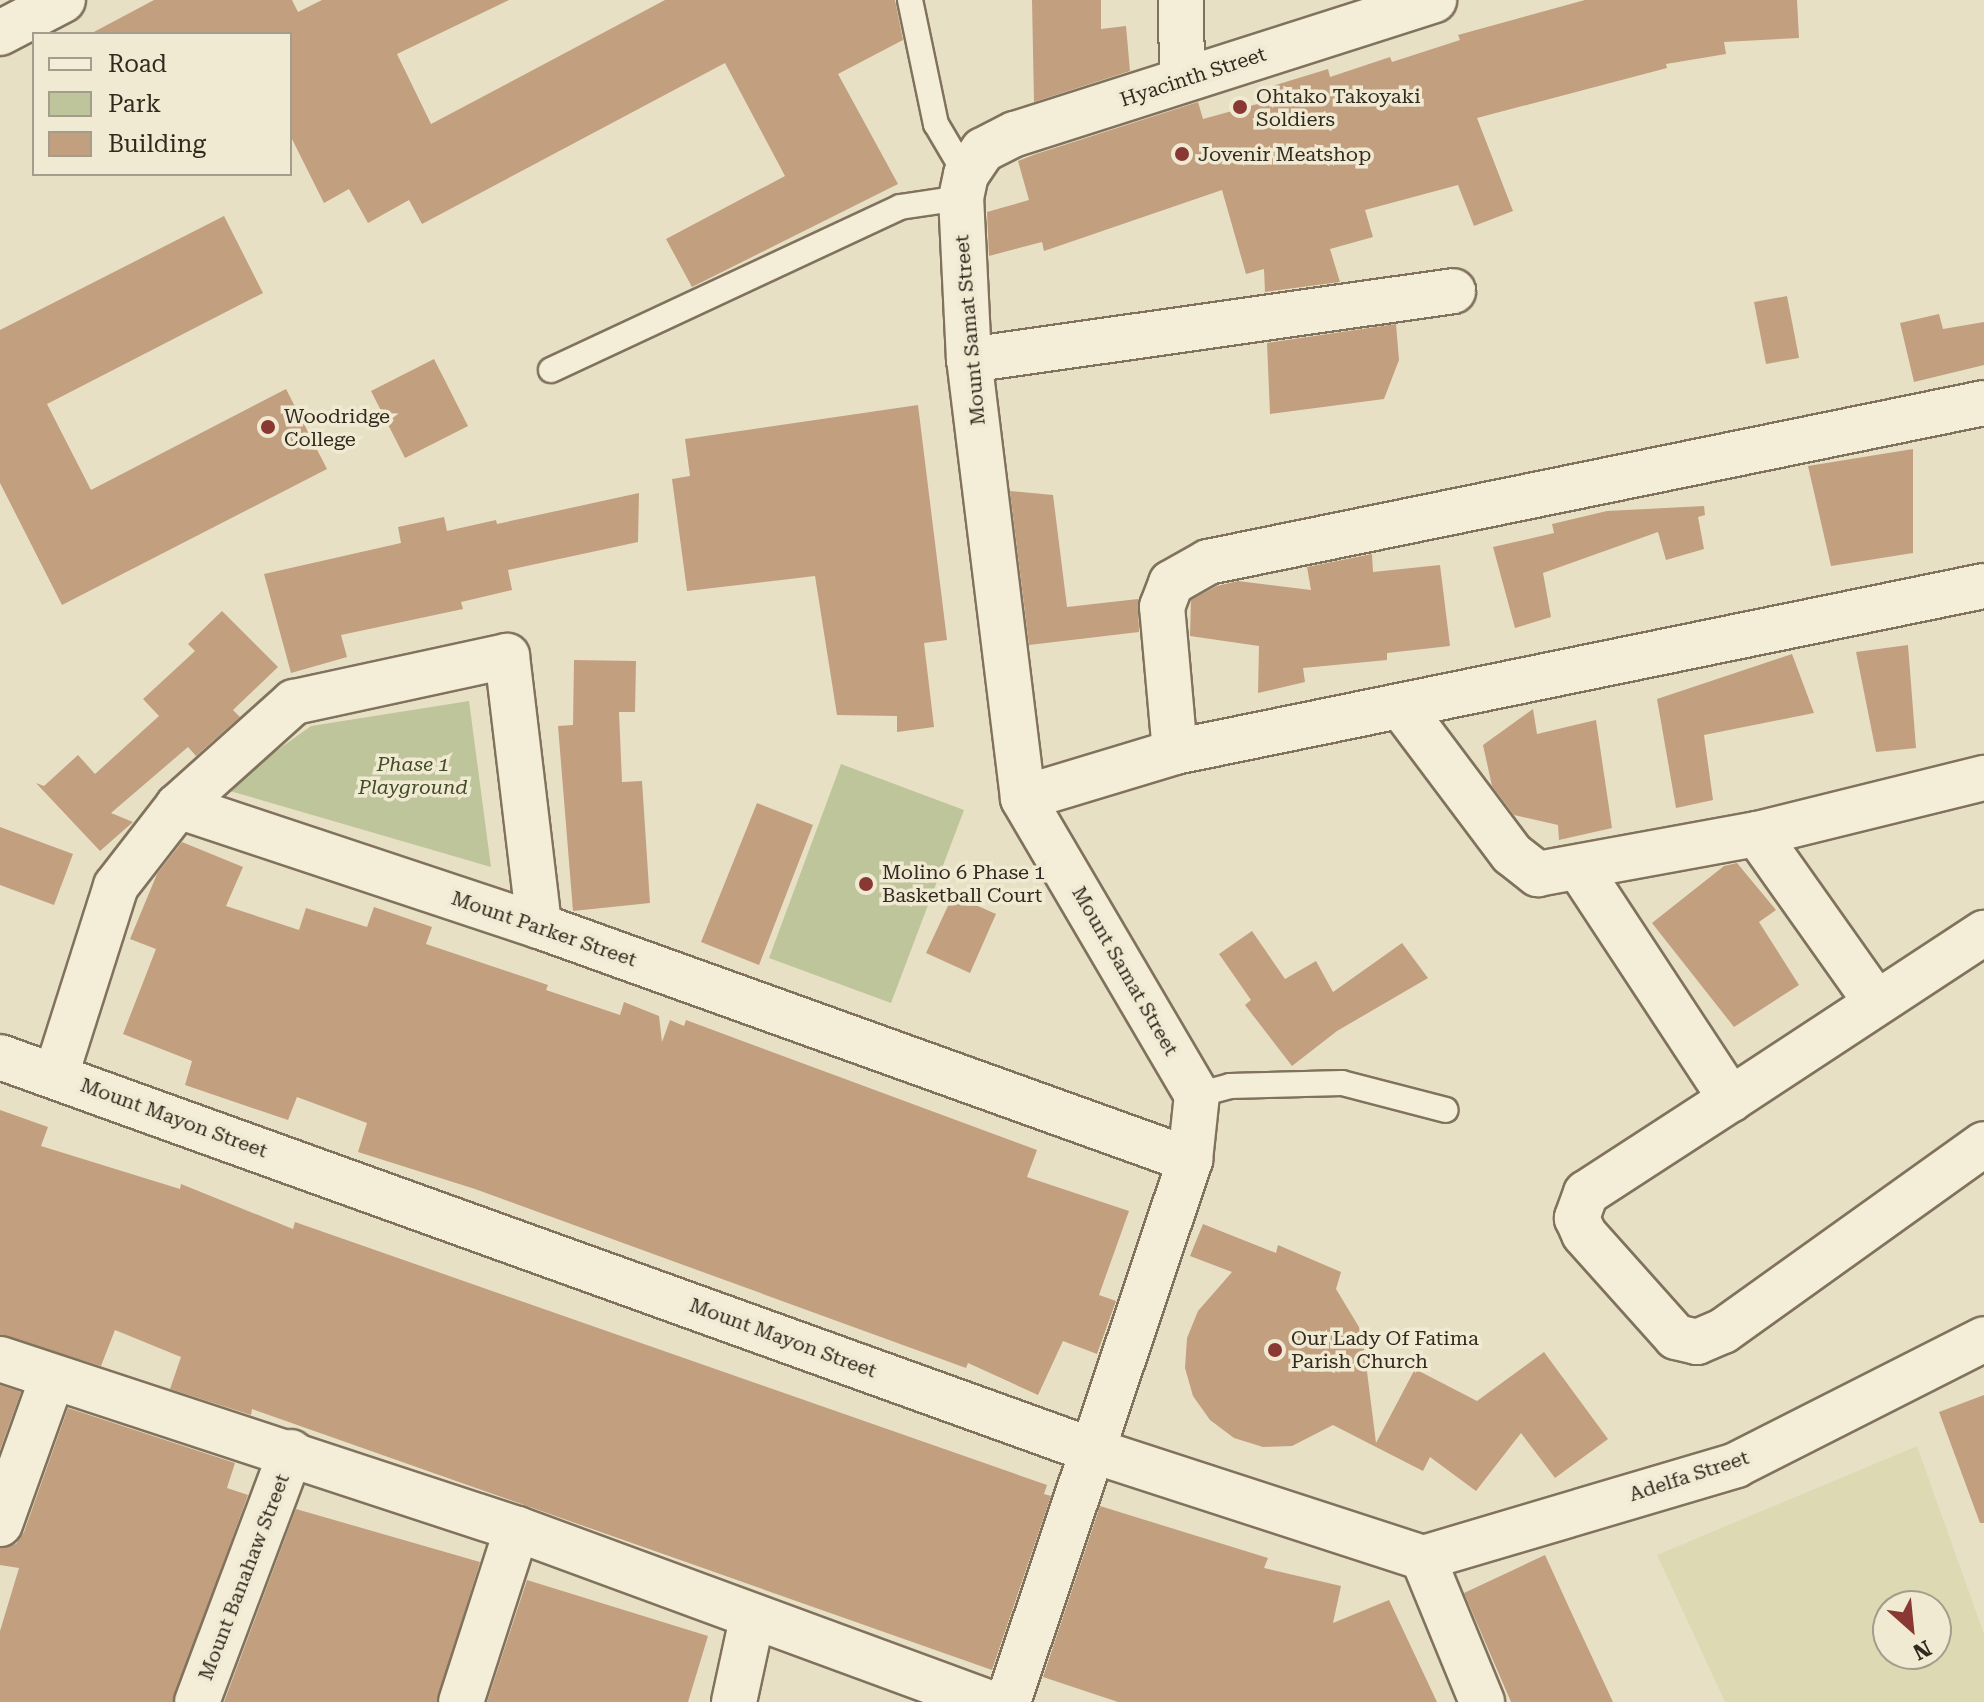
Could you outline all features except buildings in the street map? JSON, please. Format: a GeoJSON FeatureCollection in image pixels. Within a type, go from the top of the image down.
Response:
{"type":"FeatureCollection","features":[{"type":"Feature","properties":{"kind":"street"},"geometry":{"type":"LineString","coordinates":[[0,33],[63,0]]}},
{"type":"Feature","properties":{"kind":"street"},"geometry":{"type":"LineString","coordinates":[[1181,0],[1182,80]]}},
{"type":"Feature","properties":{"kind":"street","name":"Hyacinth Street"},"geometry":{"type":"LineString","coordinates":[[963,186],[983,150],[1015,134],[1434,0]]}},
{"type":"Feature","properties":{"kind":"street","name":"Mount Samat Street"},"geometry":{"type":"LineString","coordinates":[[963,186],[969,360],[1023,798],[1197,1095]]}},
{"type":"Feature","properties":{"kind":"street"},"geometry":{"type":"LineString","coordinates":[[969,360],[1453,291]]}},
{"type":"Feature","properties":{"kind":"street"},"geometry":{"type":"LineString","coordinates":[[1175,752],[1162,607],[1171,583],[1208,562],[1984,403]]}},
{"type":"Feature","properties":{"kind":"street"},"geometry":{"type":"LineString","coordinates":[[1023,798],[1175,752],[1403,709],[1984,586]]}},
{"type":"Feature","properties":{"kind":"street"},"geometry":{"type":"LineString","coordinates":[[56,1075],[116,886],[178,806],[294,702],[507,656],[539,926]]}},
{"type":"Feature","properties":{"kind":"street"},"geometry":{"type":"LineString","coordinates":[[1403,709],[1512,854],[1538,874],[1757,834],[1984,778]]}},
{"type":"Feature","properties":{"kind":"street","name":"Mount Parker Street"},"geometry":{"type":"LineString","coordinates":[[178,806],[539,926],[1190,1160]]}},
{"type":"Feature","properties":{"kind":"street"},"geometry":{"type":"LineString","coordinates":[[1757,834],[1876,1002]]}},
{"type":"Feature","properties":{"kind":"street"},"geometry":{"type":"LineString","coordinates":[[1579,868],[1731,1099]]}},
{"type":"Feature","properties":{"kind":"street"},"geometry":{"type":"LineString","coordinates":[[1984,933],[1586,1193],[1577,1218],[1584,1234],[1676,1337],[1697,1342],[1723,1331],[1984,1144]]}},
{"type":"Feature","properties":{"kind":"street","name":"Mount Mayon Street"},"geometry":{"type":"LineString","coordinates":[[0,1057],[1091,1450],[1423,1558]]}},
{"type":"Feature","properties":{"kind":"street"},"geometry":{"type":"LineString","coordinates":[[1008,1702],[1190,1160],[1197,1095]]}},
{"type":"Feature","properties":{"kind":"street","name":"Adelfa Street"},"geometry":{"type":"LineString","coordinates":[[1423,1558],[1736,1465],[1984,1339]]}},
{"type":"Feature","properties":{"kind":"street"},"geometry":{"type":"LineString","coordinates":[[0,1359],[52,1379],[291,1452],[517,1529],[752,1619],[986,1702]]}},
{"type":"Feature","properties":{"kind":"street"},"geometry":{"type":"LineString","coordinates":[[0,1524],[52,1379]]}},
{"type":"Feature","properties":{"kind":"street","name":"Mount Banahaw Street"},"geometry":{"type":"LineString","coordinates":[[197,1702],[291,1452]]}},
{"type":"Feature","properties":{"kind":"street"},"geometry":{"type":"LineString","coordinates":[[461,1702],[517,1529]]}},
{"type":"Feature","properties":{"kind":"street"},"geometry":{"type":"LineString","coordinates":[[1423,1558],[1482,1702]]}},
{"type":"Feature","properties":{"kind":"street"},"geometry":{"type":"LineString","coordinates":[[734,1702],[752,1619]]}},
{"type":"Feature","properties":{"kind":"lane"},"geometry":{"type":"LineString","coordinates":[[551,370],[900,207],[963,186],[936,124],[910,0]]}},
{"type":"Feature","properties":{"kind":"lane"},"geometry":{"type":"LineString","coordinates":[[1197,1095],[1230,1086],[1342,1083],[1446,1110]]}},
{"type":"Feature","properties":{"kind":"shaded area"},"geometry":{"type":"Polygon","coordinates":[[[1917,1446],[1984,1634],[1984,1702],[1725,1702],[1657,1555],[1917,1446]]]}},
{"type":"Feature","properties":{"kind":"green space","name":"Phase 1 Playground"},"geometry":{"type":"Polygon","coordinates":[[[469,701],[491,867],[223,789],[311,726],[469,701]]]}},
{"type":"Feature","properties":{"kind":"green space","name":"Molino 6 Phase 1 Basketball Court"},"geometry":{"type":"Polygon","coordinates":[[[841,764],[964,810],[891,1003],[769,958],[841,764]]]}},
{"type":"Feature","properties":{"kind":"place","name":"Ohtako Takoyaki Soldiers"},"geometry":{"type":"Point","coordinates":[1240,107]}},
{"type":"Feature","properties":{"kind":"place","name":"Jovenir Meatshop"},"geometry":{"type":"Point","coordinates":[1182,154]}},
{"type":"Feature","properties":{"kind":"place","name":"Woodridge College"},"geometry":{"type":"Point","coordinates":[268,427]}},
{"type":"Feature","properties":{"kind":"place","name":"Molino 6 Phase 1 Basketball Court"},"geometry":{"type":"Point","coordinates":[866,884]}},
{"type":"Feature","properties":{"kind":"place","name":"Our Lady Of Fatima Parish Church"},"geometry":{"type":"Point","coordinates":[1275,1350]}}]}
